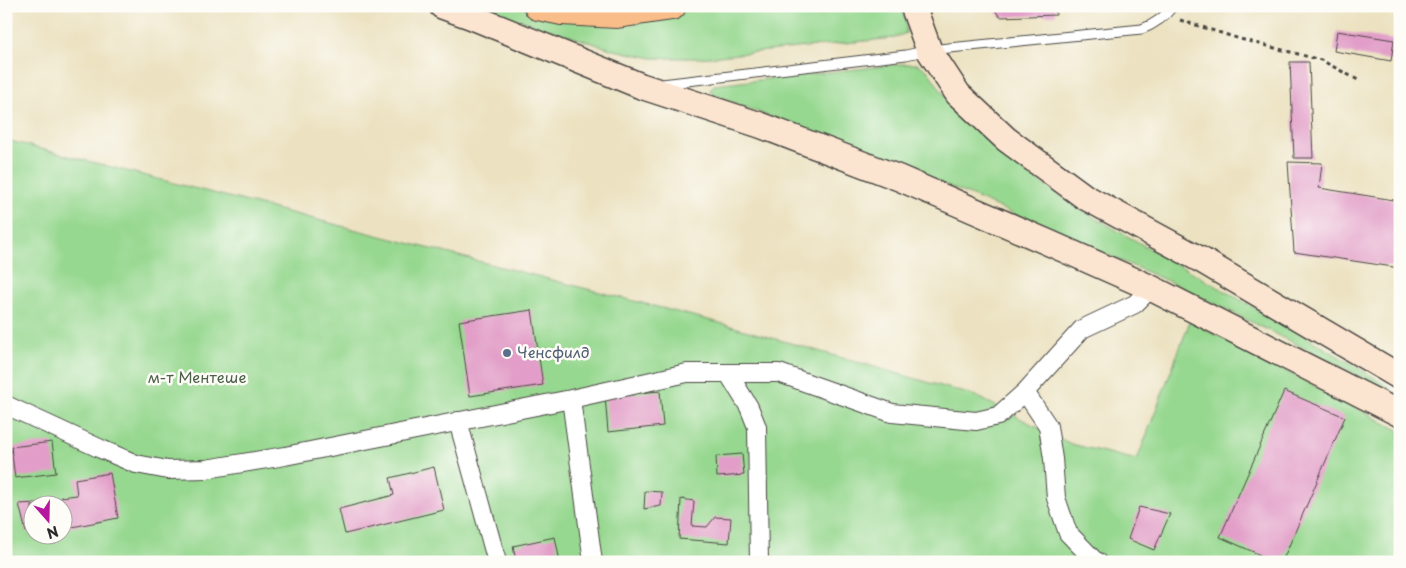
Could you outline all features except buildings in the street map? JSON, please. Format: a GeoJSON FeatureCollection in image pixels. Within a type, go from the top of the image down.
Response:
{"type":"FeatureCollection","features":[{"type":"Feature","properties":{"kind":"highway"},"geometry":{"type":"LineString","coordinates":[[538,6],[562,11],[618,14],[672,6]]}},
{"type":"Feature","properties":{"kind":"main road"},"geometry":{"type":"LineString","coordinates":[[442,6],[641,86],[760,126],[899,178],[1151,288],[1400,414]]}},
{"type":"Feature","properties":{"kind":"main road"},"geometry":{"type":"LineString","coordinates":[[913,6],[929,50],[958,94],[1006,139],[1085,197],[1202,261],[1400,377]]}},
{"type":"Feature","properties":{"kind":"street"},"geometry":{"type":"LineString","coordinates":[[6,405],[136,464],[168,470],[206,469],[285,456],[572,399],[687,373],[779,373],[892,413],[976,421],[998,416],[1025,392],[1082,329],[1134,304],[1151,288]]}},
{"type":"Feature","properties":{"kind":"street"},"geometry":{"type":"LineString","coordinates":[[728,373],[748,407],[757,427],[759,562]]}},
{"type":"Feature","properties":{"kind":"street"},"geometry":{"type":"LineString","coordinates":[[1025,392],[1048,426],[1056,498],[1068,534],[1078,554],[1098,562]]}},
{"type":"Feature","properties":{"kind":"street"},"geometry":{"type":"LineString","coordinates":[[572,399],[593,562]]}},
{"type":"Feature","properties":{"kind":"street"},"geometry":{"type":"LineString","coordinates":[[458,421],[496,562]]}},
{"type":"Feature","properties":{"kind":"lane"},"geometry":{"type":"LineString","coordinates":[[641,86],[906,55],[929,50],[1134,31],[1157,23],[1173,6]]}},
{"type":"Feature","properties":{"kind":"path"},"geometry":{"type":"LineString","coordinates":[[1165,16],[1240,39],[1321,60],[1358,80]]}},
{"type":"Feature","properties":{"kind":"green space"},"geometry":{"type":"Polygon","coordinates":[[[476,6],[503,6],[598,17],[654,14],[691,6],[900,6],[906,20],[906,33],[894,38],[700,58],[652,58],[614,50],[476,6]]]}},
{"type":"Feature","properties":{"kind":"green space"},"geometry":{"type":"Polygon","coordinates":[[[901,64],[918,64],[928,71],[953,108],[986,140],[1030,176],[1088,214],[1308,338],[1386,385],[1400,396],[1179,286],[970,195],[714,95],[710,90],[714,85],[901,64]]]}},
{"type":"Feature","properties":{"kind":"green space","name":"м-т Ментeше"},"geometry":{"type":"Polygon","coordinates":[[[6,140],[720,323],[976,396],[1071,444],[1137,460],[1190,321],[1400,431],[1400,562],[6,562],[6,140]]]}},
{"type":"Feature","properties":{"kind":"place","name":"Ченсфилд"},"geometry":{"type":"Point","coordinates":[507,353]}}]}
